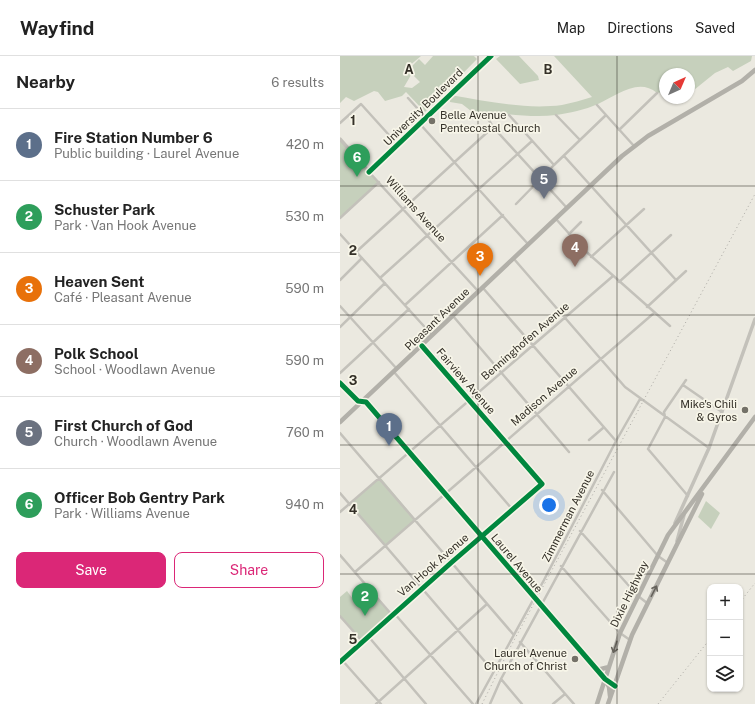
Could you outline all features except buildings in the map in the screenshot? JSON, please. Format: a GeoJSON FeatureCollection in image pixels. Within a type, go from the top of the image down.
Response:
{"type":"FeatureCollection","features":[{"type":"Feature","properties":{"kind":"main road","name":"Pleasant Avenue"},"geometry":{"type":"LineString","coordinates":[[340,422],[396,371],[590,185],[634,146],[742,81],[755,70]]}},
{"type":"Feature","properties":{"kind":"main road"},"geometry":{"type":"LineString","coordinates":[[668,535],[755,417]]}},
{"type":"Feature","properties":{"kind":"main road"},"geometry":{"type":"LineString","coordinates":[[673,553],[707,484]]}},
{"type":"Feature","properties":{"kind":"main road","name":"Dixie Highway"},"geometry":{"type":"LineString","coordinates":[[597,704],[620,634],[668,535]]}},
{"type":"Feature","properties":{"kind":"main road","name":"Dixie Highway"},"geometry":{"type":"LineString","coordinates":[[608,704],[630,640],[673,553]]}},
{"type":"Feature","properties":{"kind":"main road"},"geometry":{"type":"LineString","coordinates":[[598,670],[609,667]]}},
{"type":"Feature","properties":{"kind":"main road"},"geometry":{"type":"LineString","coordinates":[[605,679],[609,687],[611,698]]}},
{"type":"Feature","properties":{"kind":"street","name":"University Boulevard"},"geometry":{"type":"LineString","coordinates":[[369,172],[491,56]]}},
{"type":"Feature","properties":{"kind":"street"},"geometry":{"type":"LineString","coordinates":[[619,130],[657,93]]}},
{"type":"Feature","properties":{"kind":"street"},"geometry":{"type":"LineString","coordinates":[[408,98],[426,118]]}},
{"type":"Feature","properties":{"kind":"street"},"geometry":{"type":"LineString","coordinates":[[340,123],[361,104],[398,145]]}},
{"type":"Feature","properties":{"kind":"street"},"geometry":{"type":"LineString","coordinates":[[597,105],[634,146]]}},
{"type":"Feature","properties":{"kind":"street"},"geometry":{"type":"LineString","coordinates":[[509,115],[554,165]]}},
{"type":"Feature","properties":{"kind":"street"},"geometry":{"type":"LineString","coordinates":[[556,115],[580,140]]}},
{"type":"Feature","properties":{"kind":"street"},"geometry":{"type":"LineString","coordinates":[[516,204],[540,178],[606,115]]}},
{"type":"Feature","properties":{"kind":"street"},"geometry":{"type":"LineString","coordinates":[[487,117],[493,127],[567,208]]}},
{"type":"Feature","properties":{"kind":"street"},"geometry":{"type":"LineString","coordinates":[[420,124],[529,244]]}},
{"type":"Feature","properties":{"kind":"street"},"geometry":{"type":"LineString","coordinates":[[356,252],[404,210],[493,127]]}},
{"type":"Feature","properties":{"kind":"street","name":"Williams Avenue"},"geometry":{"type":"LineString","coordinates":[[340,139],[452,263],[481,290],[616,441]]}},
{"type":"Feature","properties":{"kind":"street"},"geometry":{"type":"LineString","coordinates":[[380,278],[532,141]]}},
{"type":"Feature","properties":{"kind":"street"},"geometry":{"type":"LineString","coordinates":[[564,156],[676,280]]}},
{"type":"Feature","properties":{"kind":"street"},"geometry":{"type":"LineString","coordinates":[[340,218],[379,182]]}},
{"type":"Feature","properties":{"kind":"street"},"geometry":{"type":"LineString","coordinates":[[591,257],[644,209]]}},
{"type":"Feature","properties":{"kind":"street"},"geometry":{"type":"LineString","coordinates":[[405,305],[503,215]]}},
{"type":"Feature","properties":{"kind":"street"},"geometry":{"type":"LineString","coordinates":[[556,219],[591,257],[654,314],[670,326]]}},
{"type":"Feature","properties":{"kind":"street"},"geometry":{"type":"LineString","coordinates":[[569,234],[581,222]]}},
{"type":"Feature","properties":{"kind":"street","name":"Fairview Avenue"},"geometry":{"type":"LineString","coordinates":[[340,234],[433,335]]}},
{"type":"Feature","properties":{"kind":"street"},"geometry":{"type":"LineString","coordinates":[[619,282],[671,235]]}},
{"type":"Feature","properties":{"kind":"street"},"geometry":{"type":"LineString","coordinates":[[340,280],[362,258]]}},
{"type":"Feature","properties":{"kind":"street"},"geometry":{"type":"LineString","coordinates":[[514,259],[626,387],[640,399],[709,448]]}},
{"type":"Feature","properties":{"kind":"street"},"geometry":{"type":"LineString","coordinates":[[647,307],[686,271]]}},
{"type":"Feature","properties":{"kind":"street","name":"Benninghofen Avenue"},"geometry":{"type":"LineString","coordinates":[[340,512],[613,276]]}},
{"type":"Feature","properties":{"kind":"street"},"geometry":{"type":"LineString","coordinates":[[340,327],[385,283]]}},
{"type":"Feature","properties":{"kind":"street"},"geometry":{"type":"LineString","coordinates":[[340,306],[373,342],[440,426],[512,509]]}},
{"type":"Feature","properties":{"kind":"street"},"geometry":{"type":"LineString","coordinates":[[340,373],[409,309]]}},
{"type":"Feature","properties":{"kind":"street","name":"Madison Avenue"},"geometry":{"type":"LineString","coordinates":[[355,572],[654,314]]}},
{"type":"Feature","properties":{"kind":"street"},"geometry":{"type":"LineString","coordinates":[[453,316],[500,373],[569,452]]}},
{"type":"Feature","properties":{"kind":"street","name":"Dixie Highway"},"geometry":{"type":"LineString","coordinates":[[668,535],[688,496],[709,448],[755,319]]}},
{"type":"Feature","properties":{"kind":"street","name":"Fairview Avenue"},"geometry":{"type":"LineString","coordinates":[[422,346],[542,484]]}},
{"type":"Feature","properties":{"kind":"street"},"geometry":{"type":"LineString","coordinates":[[686,380],[664,412],[665,417],[648,449],[688,496]]}},
{"type":"Feature","properties":{"kind":"street","name":"Laurel Avenue"},"geometry":{"type":"LineString","coordinates":[[340,383],[358,401],[366,402],[540,605],[605,679],[615,686]]}},
{"type":"Feature","properties":{"kind":"street"},"geometry":{"type":"LineString","coordinates":[[683,385],[722,413]]}},
{"type":"Feature","properties":{"kind":"street","name":"Zimmerman Avenue"},"geometry":{"type":"LineString","coordinates":[[474,704],[534,598],[616,441],[640,399]]}},
{"type":"Feature","properties":{"kind":"street"},"geometry":{"type":"LineString","coordinates":[[589,440],[604,428]]}},
{"type":"Feature","properties":{"kind":"street"},"geometry":{"type":"LineString","coordinates":[[340,433],[513,634]]}},
{"type":"Feature","properties":{"kind":"street","name":"Zimmerman Avenue"},"geometry":{"type":"LineString","coordinates":[[490,704],[520,642],[602,490],[614,472]]}},
{"type":"Feature","properties":{"kind":"street","name":"Van Hook Avenue"},"geometry":{"type":"LineString","coordinates":[[341,661],[392,614],[542,484]]}},
{"type":"Feature","properties":{"kind":"street"},"geometry":{"type":"LineString","coordinates":[[602,490],[658,556],[668,563]]}},
{"type":"Feature","properties":{"kind":"street"},"geometry":{"type":"LineString","coordinates":[[340,493],[493,671]]}},
{"type":"Feature","properties":{"kind":"street","name":"Dixie Highway"},"geometry":{"type":"LineString","coordinates":[[673,553],[688,496]]}},
{"type":"Feature","properties":{"kind":"street"},"geometry":{"type":"LineString","coordinates":[[580,531],[638,596],[647,603]]}},
{"type":"Feature","properties":{"kind":"street"},"geometry":{"type":"LineString","coordinates":[[340,555],[474,704]]}},
{"type":"Feature","properties":{"kind":"street"},"geometry":{"type":"LineString","coordinates":[[561,566],[620,634],[630,640]]}},
{"type":"Feature","properties":{"kind":"street"},"geometry":{"type":"LineString","coordinates":[[341,661],[378,703],[429,654],[487,604]]}},
{"type":"Feature","properties":{"kind":"street"},"geometry":{"type":"LineString","coordinates":[[340,616],[362,641]]}},
{"type":"Feature","properties":{"kind":"street"},"geometry":{"type":"LineString","coordinates":[[368,636],[426,704]]}},
{"type":"Feature","properties":{"kind":"street"},"geometry":{"type":"LineString","coordinates":[[520,642],[574,704]]}},
{"type":"Feature","properties":{"kind":"street"},"geometry":{"type":"LineString","coordinates":[[501,679],[522,704]]}},
{"type":"Feature","properties":{"kind":"street"},"geometry":{"type":"LineString","coordinates":[[553,704],[565,694]]}},
{"type":"Feature","properties":{"kind":"green space"},"geometry":{"type":"Polygon","coordinates":[[[340,56],[421,56],[408,67],[409,69],[419,59],[425,65],[433,56],[474,56],[477,59],[425,112],[406,92],[402,96],[385,101],[378,92],[374,91],[354,101],[346,97],[340,103],[340,56]],[[410,72],[411,75],[404,87],[412,88],[420,82],[410,72]]]}},
{"type":"Feature","properties":{"kind":"green space"},"geometry":{"type":"Polygon","coordinates":[[[500,56],[519,56],[538,76],[539,80],[520,84],[496,59],[500,56]]]}},
{"type":"Feature","properties":{"kind":"green space"},"geometry":{"type":"Polygon","coordinates":[[[554,56],[752,56],[751,61],[733,71],[728,67],[715,73],[695,89],[695,68],[659,68],[659,93],[642,87],[635,87],[588,108],[556,115],[532,116],[491,113],[485,121],[471,117],[471,111],[462,104],[450,102],[450,95],[520,106],[548,106],[562,105],[592,97],[554,56]]]}},
{"type":"Feature","properties":{"kind":"green space"},"geometry":{"type":"Polygon","coordinates":[[[340,139],[379,182],[340,218],[340,139]]]}},
{"type":"Feature","properties":{"kind":"green space"},"geometry":{"type":"Polygon","coordinates":[[[380,477],[416,520],[385,546],[349,504],[380,477]]]}},
{"type":"Feature","properties":{"kind":"green space"},"geometry":{"type":"Polygon","coordinates":[[[706,501],[720,513],[711,529],[698,517],[706,501]]]}},
{"type":"Feature","properties":{"kind":"green space"},"geometry":{"type":"Polygon","coordinates":[[[370,590],[392,615],[362,641],[340,616],[340,597],[347,591],[356,603],[370,590]]]}},
{"type":"Feature","properties":{"kind":"railway"},"geometry":{"type":"LineString","coordinates":[[482,704],[512,644],[755,194]]}},
{"type":"Feature","properties":{"kind":"railway"},"geometry":{"type":"LineString","coordinates":[[743,598],[755,583]]}},
{"type":"Feature","properties":{"kind":"railway"},"geometry":{"type":"LineString","coordinates":[[658,704],[707,643]]}},
{"type":"Feature","properties":{"kind":"cycle path"},"geometry":{"type":"LineString","coordinates":[[369,172],[491,56]]}},
{"type":"Feature","properties":{"kind":"cycle path"},"geometry":{"type":"LineString","coordinates":[[340,662],[542,484],[422,346]]}},
{"type":"Feature","properties":{"kind":"cycle path"},"geometry":{"type":"LineString","coordinates":[[340,383],[358,401],[366,402],[605,679],[615,686]]}},
{"type":"Feature","properties":{"kind":"place","name":"Belle Avenue Pentecostal Church"},"geometry":{"type":"Point","coordinates":[432,121]}},
{"type":"Feature","properties":{"kind":"place","name":"Officer Bob Gentry Park"},"geometry":{"type":"Point","coordinates":[357,177]}},
{"type":"Feature","properties":{"kind":"place","name":"First Church of God"},"geometry":{"type":"Point","coordinates":[544,199]}},
{"type":"Feature","properties":{"kind":"place","name":"Polk School"},"geometry":{"type":"Point","coordinates":[575,267]}},
{"type":"Feature","properties":{"kind":"place","name":"Heaven Sent"},"geometry":{"type":"Point","coordinates":[480,276]}},
{"type":"Feature","properties":{"kind":"place","name":"Mike's Chili & Gyros"},"geometry":{"type":"Point","coordinates":[745,410]}},
{"type":"Feature","properties":{"kind":"place","name":"Fire Station Number 6"},"geometry":{"type":"Point","coordinates":[389,446]}},
{"type":"Feature","properties":{"kind":"place","name":"Schuster Park"},"geometry":{"type":"Point","coordinates":[365,616]}},
{"type":"Feature","properties":{"kind":"place","name":"Laurel Avenue Church of Christ"},"geometry":{"type":"Point","coordinates":[575,659]}}]}
